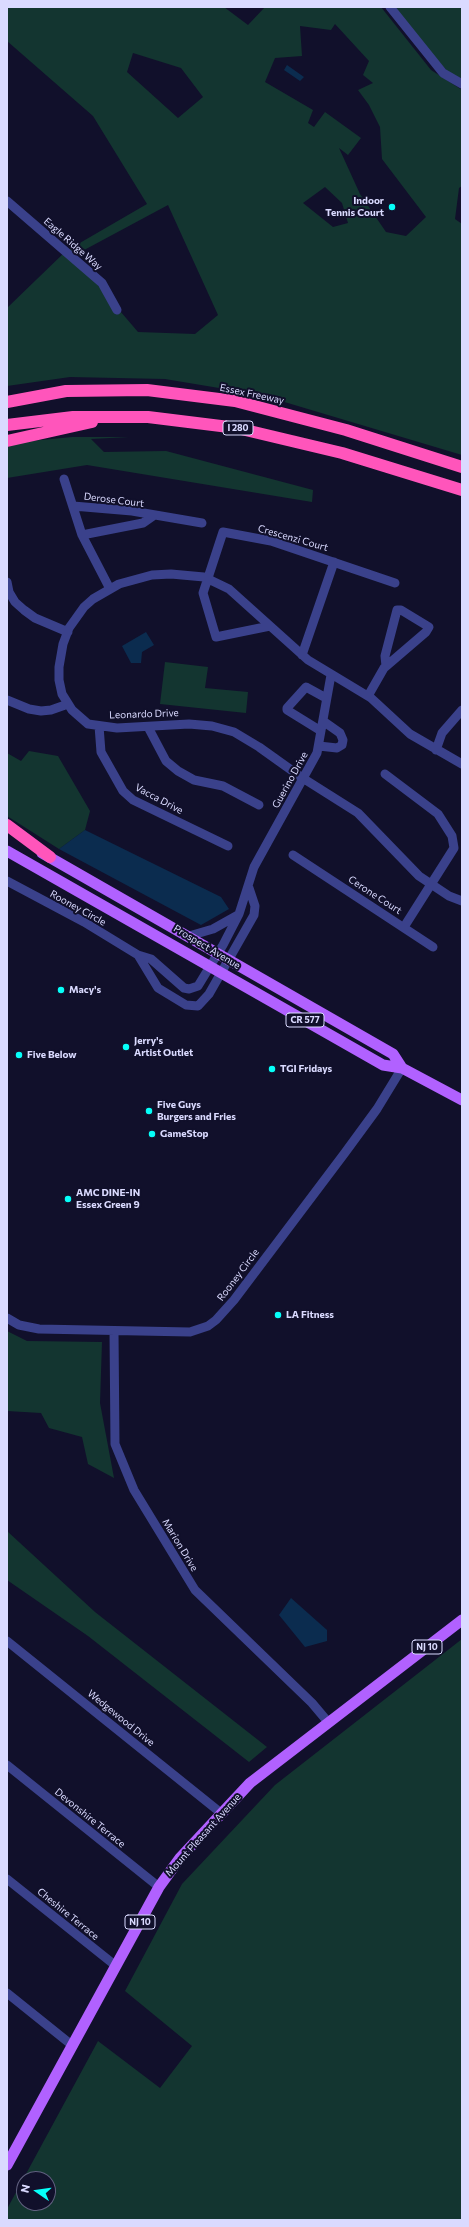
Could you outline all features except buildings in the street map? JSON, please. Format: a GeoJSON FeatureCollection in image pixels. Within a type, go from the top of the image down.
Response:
{"type":"FeatureCollection","features":[{"type":"Feature","properties":{"kind":"highway","name":"Essex Freeway"},"geometry":{"type":"LineString","coordinates":[[7,402],[66,391],[148,390],[236,401],[346,430],[462,467]]}},
{"type":"Feature","properties":{"kind":"highway","name":"I 280"},"geometry":{"type":"LineString","coordinates":[[7,425],[32,420],[73,417],[148,417],[238,428],[342,453],[462,490]]}},
{"type":"Feature","properties":{"kind":"highway"},"geometry":{"type":"LineString","coordinates":[[7,441],[112,417]]}},
{"type":"Feature","properties":{"kind":"highway"},"geometry":{"type":"LineString","coordinates":[[7,825],[50,857]]}},
{"type":"Feature","properties":{"kind":"main road","name":"Prospect Avenue"},"geometry":{"type":"LineString","coordinates":[[7,832],[393,1054],[402,1068]]}},
{"type":"Feature","properties":{"kind":"main road","name":"Prospect Avenue"},"geometry":{"type":"LineString","coordinates":[[7,851],[383,1065],[402,1068],[462,1100]]}},
{"type":"Feature","properties":{"kind":"main road","name":"Mount Pleasant Avenue"},"geometry":{"type":"LineString","coordinates":[[7,2163],[73,2046],[159,1887],[180,1858],[250,1783],[462,1620]]}},
{"type":"Feature","properties":{"kind":"street"},"geometry":{"type":"LineString","coordinates":[[390,7],[444,73],[462,84]]}},
{"type":"Feature","properties":{"kind":"street","name":"Eagle Ridge Way"},"geometry":{"type":"LineString","coordinates":[[7,201],[102,283],[117,310]]}},
{"type":"Feature","properties":{"kind":"street","name":"Derose Court"},"geometry":{"type":"LineString","coordinates":[[64,479],[82,535],[110,589]]}},
{"type":"Feature","properties":{"kind":"street","name":"Derose Court"},"geometry":{"type":"LineString","coordinates":[[73,506],[132,511],[202,524]]}},
{"type":"Feature","properties":{"kind":"street","name":"Derose Court"},"geometry":{"type":"LineString","coordinates":[[82,535],[142,523],[153,516]]}},
{"type":"Feature","properties":{"kind":"street","name":"Crescenzi Court"},"geometry":{"type":"LineString","coordinates":[[208,579],[224,532],[271,541],[395,583]]}},
{"type":"Feature","properties":{"kind":"street","name":"Crescenzi Court"},"geometry":{"type":"LineString","coordinates":[[302,655],[334,562]]}},
{"type":"Feature","properties":{"kind":"street","name":"Leonardo Drive"},"geometry":{"type":"LineString","coordinates":[[462,764],[410,734],[368,696],[331,675],[302,655],[229,589],[208,579],[178,574],[152,575],[136,578],[110,589],[84,607],[76,617],[68,632],[59,667],[58,680],[62,694],[72,710],[88,724],[99,726],[148,727],[189,724],[212,726],[234,732],[358,813],[403,861],[431,886],[462,901]]}},
{"type":"Feature","properties":{"kind":"street"},"geometry":{"type":"LineString","coordinates":[[208,579],[204,593],[216,637],[270,626]]}},
{"type":"Feature","properties":{"kind":"street"},"geometry":{"type":"LineString","coordinates":[[7,582],[9,592],[15,602],[24,610],[35,618],[68,632]]}},
{"type":"Feature","properties":{"kind":"street"},"geometry":{"type":"LineString","coordinates":[[368,696],[376,678],[386,666],[426,632],[429,627],[401,610],[397,610],[385,656],[386,666]]}},
{"type":"Feature","properties":{"kind":"street","name":"Guerino Drive"},"geometry":{"type":"LineString","coordinates":[[219,953],[239,914],[249,888],[254,867],[304,779],[319,746],[331,675]]}},
{"type":"Feature","properties":{"kind":"street"},"geometry":{"type":"LineString","coordinates":[[322,731],[286,710],[286,708],[306,687],[326,698]]}},
{"type":"Feature","properties":{"kind":"street"},"geometry":{"type":"LineString","coordinates":[[7,700],[29,709],[41,711],[51,710],[68,704]]}},
{"type":"Feature","properties":{"kind":"street"},"geometry":{"type":"LineString","coordinates":[[436,750],[442,733],[462,710]]}},
{"type":"Feature","properties":{"kind":"street"},"geometry":{"type":"LineString","coordinates":[[319,746],[337,748],[342,745],[343,740],[340,733],[323,721]]}},
{"type":"Feature","properties":{"kind":"street","name":"Vacca Drive"},"geometry":{"type":"LineString","coordinates":[[99,726],[101,752],[123,791],[132,800],[228,846]]}},
{"type":"Feature","properties":{"kind":"street"},"geometry":{"type":"LineString","coordinates":[[148,727],[166,761],[178,771],[194,780],[223,786],[258,805]]}},
{"type":"Feature","properties":{"kind":"street"},"geometry":{"type":"LineString","coordinates":[[385,774],[438,814],[458,846]]}},
{"type":"Feature","properties":{"kind":"street","name":"Cerone Court"},"geometry":{"type":"LineString","coordinates":[[294,855],[404,927],[458,846]]}},
{"type":"Feature","properties":{"kind":"street","name":"Rooney Circle"},"geometry":{"type":"LineString","coordinates":[[7,881],[84,922],[138,955],[150,959],[178,984],[189,989],[201,983],[219,953]]}},
{"type":"Feature","properties":{"kind":"street"},"geometry":{"type":"LineString","coordinates":[[221,973],[254,915],[255,906],[249,888]]}},
{"type":"Feature","properties":{"kind":"street"},"geometry":{"type":"LineString","coordinates":[[189,936],[213,929],[239,914]]}},
{"type":"Feature","properties":{"kind":"street"},"geometry":{"type":"LineString","coordinates":[[404,927],[433,947]]}},
{"type":"Feature","properties":{"kind":"street","name":"Rooney Circle"},"geometry":{"type":"LineString","coordinates":[[138,955],[158,988],[190,1007],[198,1006],[204,1001],[221,973]]}},
{"type":"Feature","properties":{"kind":"street","name":"Rooney Circle"},"geometry":{"type":"LineString","coordinates":[[7,1318],[28,1328],[190,1332],[200,1330],[216,1320],[377,1109],[402,1068]]}},
{"type":"Feature","properties":{"kind":"street","name":"Marion Drive"},"geometry":{"type":"LineString","coordinates":[[114,1331],[115,1444],[134,1490],[195,1590],[312,1703],[328,1722]]}},
{"type":"Feature","properties":{"kind":"street","name":"Wedgewood Drive"},"geometry":{"type":"LineString","coordinates":[[7,1641],[221,1813]]}},
{"type":"Feature","properties":{"kind":"street","name":"Devonshire Terrace"},"geometry":{"type":"LineString","coordinates":[[7,1766],[159,1887]]}},
{"type":"Feature","properties":{"kind":"street","name":"Cheshire Terrace"},"geometry":{"type":"LineString","coordinates":[[7,1879],[116,1966]]}},
{"type":"Feature","properties":{"kind":"street"},"geometry":{"type":"LineString","coordinates":[[7,1993],[73,2046]]}},
{"type":"Feature","properties":{"kind":"green space"},"geometry":{"type":"Polygon","coordinates":[[[7,7],[224,7],[248,25],[265,7],[381,7],[431,70],[462,90],[462,186],[459,188],[455,219],[462,224],[462,455],[261,395],[165,379],[70,377],[7,386],[7,308],[66,251],[147,204],[93,116],[7,41],[7,7]],[[335,24],[331,30],[300,26],[302,56],[275,58],[265,82],[313,110],[308,123],[314,127],[325,112],[361,138],[348,155],[339,148],[360,194],[386,232],[406,236],[426,217],[382,159],[380,127],[369,105],[358,90],[373,83],[363,75],[369,61],[335,24]],[[133,53],[127,72],[178,118],[203,97],[181,68],[133,53]],[[325,187],[303,203],[333,227],[348,223],[342,203],[325,187]],[[168,205],[73,256],[138,332],[195,334],[218,315],[168,205]]]}},
{"type":"Feature","properties":{"kind":"green space"},"geometry":{"type":"Polygon","coordinates":[[[396,7],[462,7],[462,79],[449,73],[402,20],[396,7]]]}},
{"type":"Feature","properties":{"kind":"green space"},"geometry":{"type":"Polygon","coordinates":[[[72,437],[129,437],[91,439],[104,452],[166,451],[313,490],[312,502],[87,465],[7,478],[7,447],[21,442],[72,437]]]}},
{"type":"Feature","properties":{"kind":"green space"},"geometry":{"type":"Polygon","coordinates":[[[165,662],[208,667],[205,688],[248,692],[246,713],[160,704],[165,662]]]}},
{"type":"Feature","properties":{"kind":"green space"},"geometry":{"type":"Polygon","coordinates":[[[29,751],[58,756],[90,811],[85,830],[59,849],[7,816],[7,753],[21,761],[29,751]]]}},
{"type":"Feature","properties":{"kind":"green space"},"geometry":{"type":"Polygon","coordinates":[[[7,1331],[27,1341],[102,1342],[100,1403],[114,1478],[88,1464],[82,1437],[49,1428],[41,1413],[7,1411],[7,1331]]]}},
{"type":"Feature","properties":{"kind":"green space"},"geometry":{"type":"Polygon","coordinates":[[[7,1531],[95,1612],[267,1747],[249,1762],[88,1636],[7,1580],[7,1531]]]}},
{"type":"Feature","properties":{"kind":"green space"},"geometry":{"type":"Polygon","coordinates":[[[462,1639],[462,2220],[7,2220],[7,2209],[16,2192],[16,2211],[56,2211],[56,2171],[28,2171],[98,2041],[160,2088],[192,2046],[125,1991],[182,1884],[275,1785],[462,1639]]]}},
{"type":"Feature","properties":{"kind":"water"},"geometry":{"type":"Polygon","coordinates":[[[287,65],[304,77],[300,81],[284,70],[287,65]]]}},
{"type":"Feature","properties":{"kind":"water"},"geometry":{"type":"Polygon","coordinates":[[[146,632],[154,645],[142,652],[141,663],[131,663],[122,646],[146,632]]]}},
{"type":"Feature","properties":{"kind":"water"},"geometry":{"type":"Polygon","coordinates":[[[85,830],[221,897],[229,909],[201,925],[59,849],[85,830]]]}},
{"type":"Feature","properties":{"kind":"water"},"geometry":{"type":"Polygon","coordinates":[[[291,1598],[327,1630],[327,1641],[305,1647],[279,1615],[291,1598]]]}},
{"type":"Feature","properties":{"kind":"place","name":"Indoor Tennis Court"},"geometry":{"type":"Point","coordinates":[392,207]}},
{"type":"Feature","properties":{"kind":"place","name":"Macy's"},"geometry":{"type":"Point","coordinates":[61,990]}},
{"type":"Feature","properties":{"kind":"place","name":"Jerry's Artist Outlet"},"geometry":{"type":"Point","coordinates":[126,1047]}},
{"type":"Feature","properties":{"kind":"place","name":"Five Below"},"geometry":{"type":"Point","coordinates":[19,1055]}},
{"type":"Feature","properties":{"kind":"place","name":"TGI Fridays"},"geometry":{"type":"Point","coordinates":[272,1069]}},
{"type":"Feature","properties":{"kind":"place","name":"Five Guys Burgers and Fries"},"geometry":{"type":"Point","coordinates":[149,1111]}},
{"type":"Feature","properties":{"kind":"place","name":"GameStop"},"geometry":{"type":"Point","coordinates":[152,1134]}},
{"type":"Feature","properties":{"kind":"place","name":"AMC DINE-IN Essex Green 9"},"geometry":{"type":"Point","coordinates":[68,1199]}},
{"type":"Feature","properties":{"kind":"place","name":"LA Fitness"},"geometry":{"type":"Point","coordinates":[278,1315]}}]}
